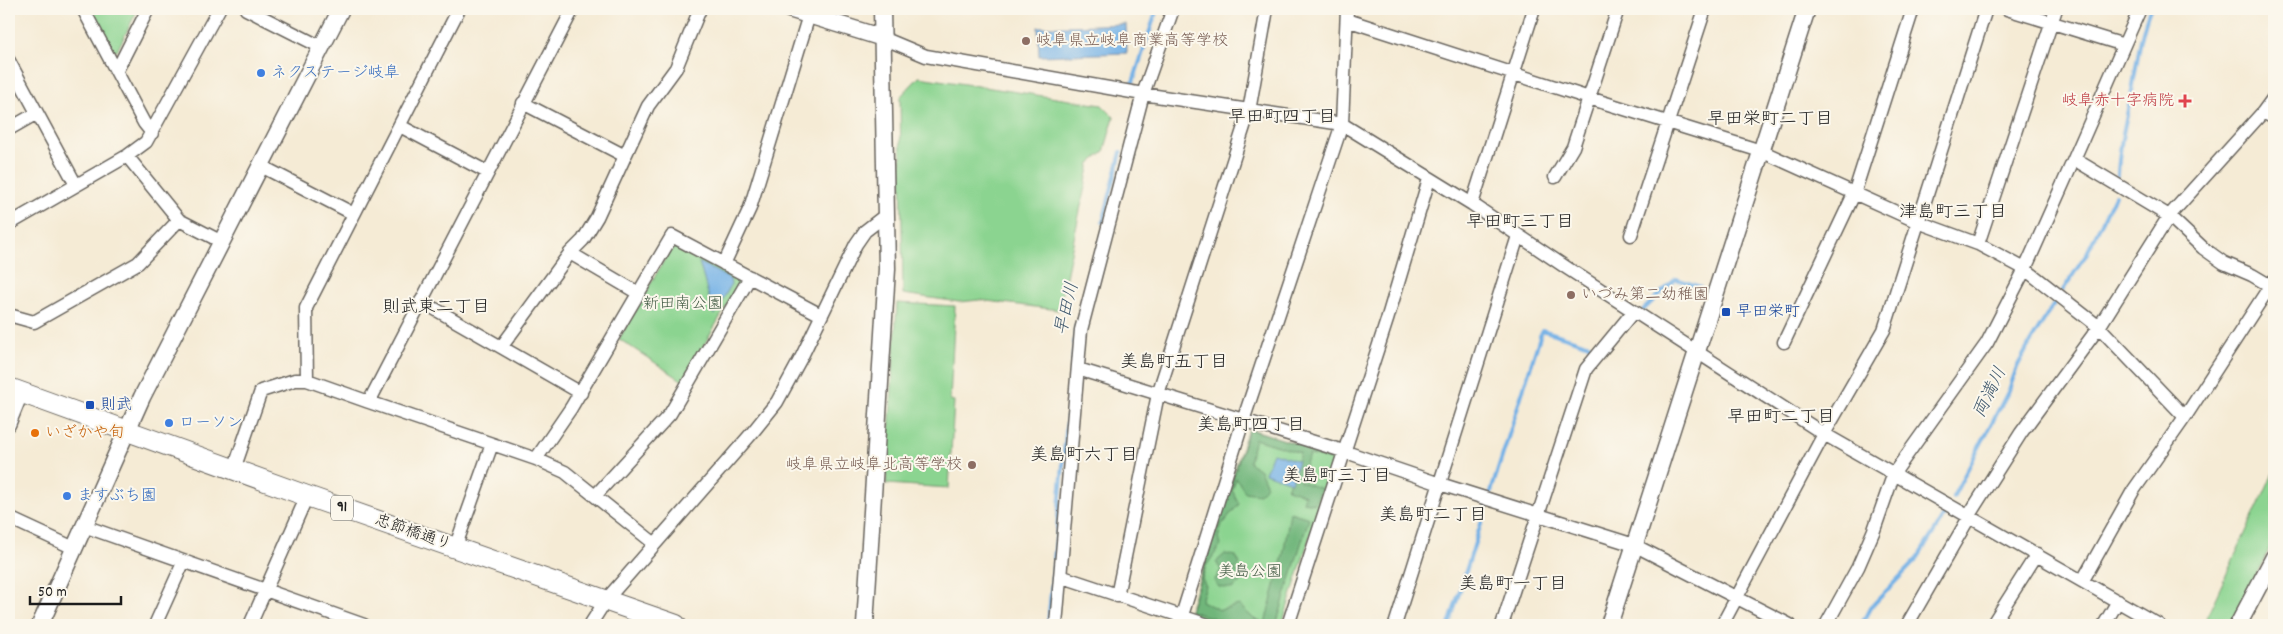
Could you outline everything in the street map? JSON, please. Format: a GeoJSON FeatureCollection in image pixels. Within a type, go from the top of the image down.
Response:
{"type":"FeatureCollection","features":[{"type":"Feature","properties":{"kind":"main road","name":"忠節橋通り"},"geometry":{"type":"LineString","coordinates":[[16,391],[307,496],[676,625]]}},
{"type":"Feature","properties":{"kind":"street"},"geometry":{"type":"LineString","coordinates":[[83,9],[144,123],[152,133]]}},
{"type":"Feature","properties":{"kind":"street"},"geometry":{"type":"LineString","coordinates":[[117,70],[148,9]]}},
{"type":"Feature","properties":{"kind":"street"},"geometry":{"type":"LineString","coordinates":[[9,224],[127,156],[146,142],[219,9]]}},
{"type":"Feature","properties":{"kind":"street"},"geometry":{"type":"LineString","coordinates":[[246,9],[321,47]]}},
{"type":"Feature","properties":{"kind":"street"},"geometry":{"type":"LineString","coordinates":[[40,625],[126,430],[341,9]]}},
{"type":"Feature","properties":{"kind":"street"},"geometry":{"type":"LineString","coordinates":[[307,380],[306,308],[459,9]]}},
{"type":"Feature","properties":{"kind":"street"},"geometry":{"type":"LineString","coordinates":[[369,402],[573,9]]}},
{"type":"Feature","properties":{"kind":"street"},"geometry":{"type":"LineString","coordinates":[[502,346],[570,253],[583,240],[597,217],[648,106],[676,68],[700,9]]}},
{"type":"Feature","properties":{"kind":"street"},"geometry":{"type":"LineString","coordinates":[[789,9],[883,38],[926,56],[1249,112],[1342,124],[1472,204],[1634,312],[1824,434],[2159,625]]}},
{"type":"Feature","properties":{"kind":"street"},"geometry":{"type":"LineString","coordinates":[[865,625],[887,269],[882,9]]}},
{"type":"Feature","properties":{"kind":"street"},"geometry":{"type":"LineString","coordinates":[[1056,625],[1081,330],[1137,93],[1173,9]]}},
{"type":"Feature","properties":{"kind":"street"},"geometry":{"type":"LineString","coordinates":[[1117,596],[1158,394],[1249,112],[1268,9]]}},
{"type":"Feature","properties":{"kind":"street"},"geometry":{"type":"LineString","coordinates":[[1472,204],[1534,9]]}},
{"type":"Feature","properties":{"kind":"street"},"geometry":{"type":"LineString","coordinates":[[1555,177],[1573,147],[1618,9]]}},
{"type":"Feature","properties":{"kind":"street"},"geometry":{"type":"LineString","coordinates":[[1631,235],[1705,9]]}},
{"type":"Feature","properties":{"kind":"street"},"geometry":{"type":"LineString","coordinates":[[1609,625],[1807,9]]}},
{"type":"Feature","properties":{"kind":"street"},"geometry":{"type":"LineString","coordinates":[[1784,342],[1854,194],[1913,9]]}},
{"type":"Feature","properties":{"kind":"street"},"geometry":{"type":"LineString","coordinates":[[1722,625],[1824,434],[1884,330],[1986,9]]}},
{"type":"Feature","properties":{"kind":"street"},"geometry":{"type":"LineString","coordinates":[[2007,9],[2124,45]]}},
{"type":"Feature","properties":{"kind":"street"},"geometry":{"type":"LineString","coordinates":[[1978,244],[2056,9]]}},
{"type":"Feature","properties":{"kind":"street"},"geometry":{"type":"LineString","coordinates":[[1826,625],[1858,567],[1874,530],[1894,473],[1987,343],[2025,269],[2140,9]]}},
{"type":"Feature","properties":{"kind":"street"},"geometry":{"type":"LineString","coordinates":[[1180,621],[1243,421],[1342,124],[1347,14],[1589,98],[1761,151],[1918,222],[1978,244],[2025,269],[2099,328],[2185,418]]}},
{"type":"Feature","properties":{"kind":"street"},"geometry":{"type":"LineString","coordinates":[[724,264],[750,208],[808,15]]}},
{"type":"Feature","properties":{"kind":"street"},"geometry":{"type":"LineString","coordinates":[[9,61],[76,185]]}},
{"type":"Feature","properties":{"kind":"street"},"geometry":{"type":"LineString","coordinates":[[1907,625],[1969,515],[2021,433],[2099,328],[2169,216],[2269,115],[2274,97]]}},
{"type":"Feature","properties":{"kind":"street"},"geometry":{"type":"LineString","coordinates":[[523,103],[625,156]]}},
{"type":"Feature","properties":{"kind":"street"},"geometry":{"type":"LineString","coordinates":[[9,129],[37,113]]}},
{"type":"Feature","properties":{"kind":"street"},"geometry":{"type":"LineString","coordinates":[[400,126],[487,172]]}},
{"type":"Feature","properties":{"kind":"street"},"geometry":{"type":"LineString","coordinates":[[127,156],[179,220],[222,242]]}},
{"type":"Feature","properties":{"kind":"street"},"geometry":{"type":"LineString","coordinates":[[2074,159],[2169,216],[2203,248],[2224,263],[2273,285],[2185,418],[2133,491],[2083,580]]}},
{"type":"Feature","properties":{"kind":"street"},"geometry":{"type":"LineString","coordinates":[[261,166],[354,214]]}},
{"type":"Feature","properties":{"kind":"street"},"geometry":{"type":"LineString","coordinates":[[1288,625],[1387,320],[1429,179]]}},
{"type":"Feature","properties":{"kind":"street"},"geometry":{"type":"LineString","coordinates":[[590,625],[606,600],[776,402],[802,356],[856,244],[864,231],[886,214]]}},
{"type":"Feature","properties":{"kind":"street"},"geometry":{"type":"LineString","coordinates":[[9,315],[34,322],[138,263],[179,220]]}},
{"type":"Feature","properties":{"kind":"street"},"geometry":{"type":"LineString","coordinates":[[536,459],[581,392],[672,236],[821,315]]}},
{"type":"Feature","properties":{"kind":"street"},"geometry":{"type":"LineString","coordinates":[[1395,625],[1518,236]]}},
{"type":"Feature","properties":{"kind":"street"},"geometry":{"type":"LineString","coordinates":[[570,253],[638,293]]}},
{"type":"Feature","properties":{"kind":"street"},"geometry":{"type":"LineString","coordinates":[[596,496],[670,414],[750,277]]}},
{"type":"Feature","properties":{"kind":"street"},"geometry":{"type":"LineString","coordinates":[[421,301],[581,392]]}},
{"type":"Feature","properties":{"kind":"street"},"geometry":{"type":"LineString","coordinates":[[1502,625],[1586,369],[1634,312]]}},
{"type":"Feature","properties":{"kind":"street"},"geometry":{"type":"LineString","coordinates":[[1078,369],[1343,451],[1440,484],[1634,545],[1790,625]]}},
{"type":"Feature","properties":{"kind":"street"},"geometry":{"type":"LineString","coordinates":[[234,469],[261,391],[295,380],[307,380],[536,459],[565,472],[655,544]]}},
{"type":"Feature","properties":{"kind":"street"},"geometry":{"type":"LineString","coordinates":[[9,425],[16,391]]}},
{"type":"Feature","properties":{"kind":"street"},"geometry":{"type":"LineString","coordinates":[[455,548],[492,444]]}},
{"type":"Feature","properties":{"kind":"street"},"geometry":{"type":"LineString","coordinates":[[250,625],[307,496]]}},
{"type":"Feature","properties":{"kind":"street"},"geometry":{"type":"LineString","coordinates":[[9,518],[74,548]]}},
{"type":"Feature","properties":{"kind":"street"},"geometry":{"type":"LineString","coordinates":[[84,526],[177,559],[183,563],[359,624]]}},
{"type":"Feature","properties":{"kind":"street"},"geometry":{"type":"LineString","coordinates":[[1992,625],[2037,554]]}},
{"type":"Feature","properties":{"kind":"street"},"geometry":{"type":"LineString","coordinates":[[2238,625],[2274,557]]}},
{"type":"Feature","properties":{"kind":"street"},"geometry":{"type":"LineString","coordinates":[[155,625],[183,563]]}},
{"type":"Feature","properties":{"kind":"street"},"geometry":{"type":"LineString","coordinates":[[1060,576],[1180,621],[1208,625]]}},
{"type":"Feature","properties":{"kind":"street"},"geometry":{"type":"LineString","coordinates":[[2104,625],[2118,601]]}},
{"type":"Feature","properties":{"kind":"green space"},"geometry":{"type":"Polygon","coordinates":[[[92,9],[138,9],[117,51],[113,50],[92,9]]]}},
{"type":"Feature","properties":{"kind":"green space"},"geometry":{"type":"Polygon","coordinates":[[[919,77],[1102,105],[1114,117],[1104,152],[1090,163],[1059,310],[979,300],[959,302],[903,294],[900,97],[919,77]]]}},
{"type":"Feature","properties":{"kind":"green space","name":"新田南公園"},"geometry":{"type":"Polygon","coordinates":[[[677,247],[739,278],[740,283],[683,381],[619,339],[671,248],[677,247]]]}},
{"type":"Feature","properties":{"kind":"green space"},"geometry":{"type":"Polygon","coordinates":[[[897,303],[955,306],[950,400],[954,401],[949,488],[886,484],[897,303]]]}},
{"type":"Feature","properties":{"kind":"green space"},"geometry":{"type":"Polygon","coordinates":[[[1249,429],[1332,455],[1332,460],[1309,455],[1300,481],[1322,489],[1314,504],[1303,502],[1305,495],[1287,489],[1300,453],[1255,439],[1249,462],[1260,470],[1267,486],[1259,494],[1245,492],[1236,478],[1232,490],[1239,504],[1222,524],[1218,538],[1221,545],[1206,566],[1202,579],[1206,586],[1201,601],[1220,610],[1239,605],[1254,619],[1265,623],[1283,556],[1290,512],[1309,518],[1276,625],[1236,625],[1190,611],[1249,429]]]}},
{"type":"Feature","properties":{"kind":"green space","name":"美島公園"},"geometry":{"type":"Polygon","coordinates":[[[1251,429],[1332,455],[1334,460],[1282,625],[1226,625],[1192,614],[1189,610],[1247,432],[1251,429]]]}},
{"type":"Feature","properties":{"kind":"green space"},"geometry":{"type":"Polygon","coordinates":[[[2274,471],[2274,540],[2230,625],[2203,625],[2274,471]]]}},
{"type":"Feature","properties":{"kind":"green space"},"geometry":{"type":"Polygon","coordinates":[[[1225,554],[1236,556],[1240,564],[1234,570],[1240,573],[1243,579],[1232,589],[1219,587],[1214,581],[1221,570],[1216,562],[1225,554]]]}},
{"type":"Feature","properties":{"kind":"water"},"geometry":{"type":"Polygon","coordinates":[[[1126,24],[1127,53],[1039,56],[1038,27],[1126,24]]]}},
{"type":"Feature","properties":{"kind":"water"},"geometry":{"type":"Polygon","coordinates":[[[699,262],[730,279],[731,285],[714,315],[699,262]]]}},
{"type":"Feature","properties":{"kind":"water"},"geometry":{"type":"Polygon","coordinates":[[[1273,453],[1298,461],[1291,482],[1265,473],[1273,453]]]}},
{"type":"Feature","properties":{"kind":"waterway","name":"早田川"},"geometry":{"type":"LineString","coordinates":[[1133,90],[1132,85],[1157,9]]}},
{"type":"Feature","properties":{"kind":"waterway","name":"両満川"},"geometry":{"type":"LineString","coordinates":[[2118,175],[2121,143],[2139,49],[2150,9]]}},
{"type":"Feature","properties":{"kind":"waterway","name":"早田川"},"geometry":{"type":"LineString","coordinates":[[1103,222],[1121,152]]}},
{"type":"Feature","properties":{"kind":"waterway","name":"両満川"},"geometry":{"type":"LineString","coordinates":[[2063,290],[2086,255],[2115,195]]}},
{"type":"Feature","properties":{"kind":"waterway"},"geometry":{"type":"LineString","coordinates":[[1643,310],[1676,279],[1700,287]]}},
{"type":"Feature","properties":{"kind":"waterway","name":"両満川"},"geometry":{"type":"LineString","coordinates":[[1953,497],[2009,390],[2017,367],[2055,302]]}},
{"type":"Feature","properties":{"kind":"waterway","name":"早田川"},"geometry":{"type":"LineString","coordinates":[[1048,625],[1076,326]]}},
{"type":"Feature","properties":{"kind":"waterway"},"geometry":{"type":"LineString","coordinates":[[1449,625],[1542,330],[1593,346]]}},
{"type":"Feature","properties":{"kind":"waterway","name":"両満川"},"geometry":{"type":"LineString","coordinates":[[1861,625],[1870,608],[1917,559],[1947,511]]}},
{"type":"Feature","properties":{"kind":"place","name":"岐阜県立岐阜商業高等学校"},"geometry":{"type":"Point","coordinates":[1026,41]}},
{"type":"Feature","properties":{"kind":"place","name":"ネクステージ岐阜"},"geometry":{"type":"Point","coordinates":[261,73]}},
{"type":"Feature","properties":{"kind":"place","name":"岐阜赤十字病院"},"geometry":{"type":"Point","coordinates":[2185,101]}},
{"type":"Feature","properties":{"kind":"place","name":"いづみ第二幼稚園"},"geometry":{"type":"Point","coordinates":[1571,295]}},
{"type":"Feature","properties":{"kind":"place","name":"早田栄町"},"geometry":{"type":"Point","coordinates":[1726,312]}},
{"type":"Feature","properties":{"kind":"place","name":"則武"},"geometry":{"type":"Point","coordinates":[90,405]}},
{"type":"Feature","properties":{"kind":"place","name":"ローソン"},"geometry":{"type":"Point","coordinates":[169,423]}},
{"type":"Feature","properties":{"kind":"place","name":"いざかや旬"},"geometry":{"type":"Point","coordinates":[35,433]}},
{"type":"Feature","properties":{"kind":"place","name":"岐阜県立岐阜北高等学校"},"geometry":{"type":"Point","coordinates":[972,465]}},
{"type":"Feature","properties":{"kind":"place","name":"ますぶち園"},"geometry":{"type":"Point","coordinates":[67,496]}},
{"type":"Feature","properties":{"kind":"district","name":"早田町四丁目"},"geometry":{"type":"Point","coordinates":[1282,118]}},
{"type":"Feature","properties":{"kind":"district","name":"早田栄町二丁目"},"geometry":{"type":"Point","coordinates":[1770,120]}},
{"type":"Feature","properties":{"kind":"district","name":"津島町三丁目"},"geometry":{"type":"Point","coordinates":[1953,213]}},
{"type":"Feature","properties":{"kind":"district","name":"早田町三丁目"},"geometry":{"type":"Point","coordinates":[1520,223]}},
{"type":"Feature","properties":{"kind":"district","name":"則武東二丁目"},"geometry":{"type":"Point","coordinates":[436,308]}},
{"type":"Feature","properties":{"kind":"district","name":"美島町五丁目"},"geometry":{"type":"Point","coordinates":[1174,363]}},
{"type":"Feature","properties":{"kind":"district","name":"早田町二丁目"},"geometry":{"type":"Point","coordinates":[1781,418]}},
{"type":"Feature","properties":{"kind":"district","name":"美島町四丁目"},"geometry":{"type":"Point","coordinates":[1251,426]}},
{"type":"Feature","properties":{"kind":"district","name":"美島町六丁目"},"geometry":{"type":"Point","coordinates":[1084,456]}},
{"type":"Feature","properties":{"kind":"district","name":"美島町三丁目"},"geometry":{"type":"Point","coordinates":[1337,477]}},
{"type":"Feature","properties":{"kind":"district","name":"美島町二丁目"},"geometry":{"type":"Point","coordinates":[1433,516]}},
{"type":"Feature","properties":{"kind":"district","name":"美島町一丁目"},"geometry":{"type":"Point","coordinates":[1513,585]}}]}
